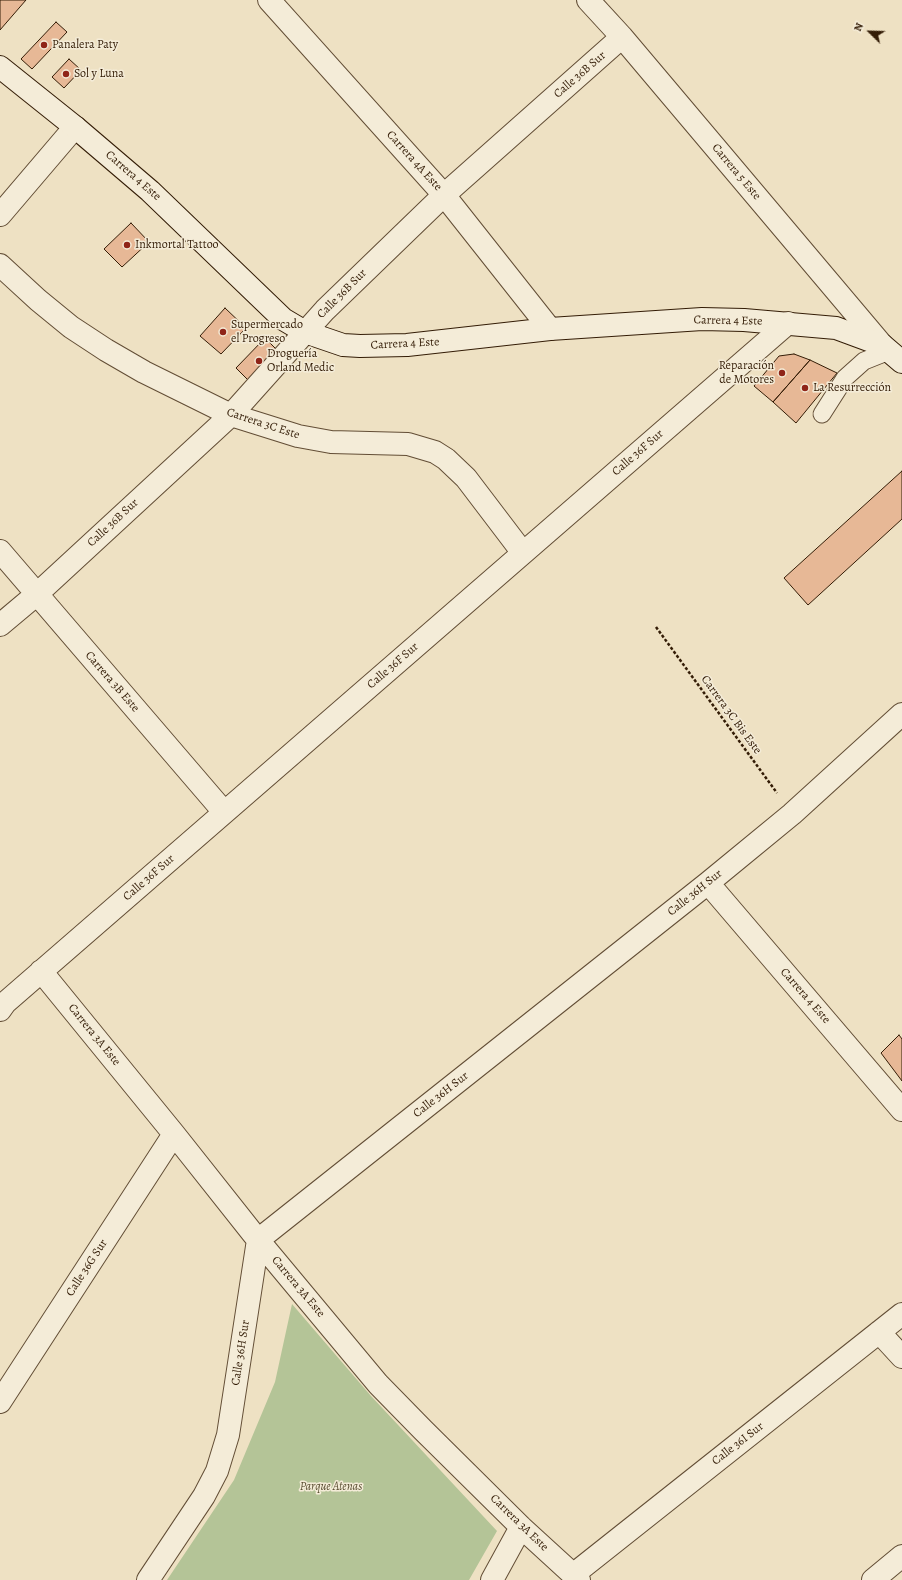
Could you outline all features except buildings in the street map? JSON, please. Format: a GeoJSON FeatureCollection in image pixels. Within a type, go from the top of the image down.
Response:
{"type":"FeatureCollection","features":[{"type":"Feature","properties":{"kind":"street","name":"Carrera 4A Este"},"geometry":{"type":"LineString","coordinates":[[269,0],[444,195],[550,329]]}},
{"type":"Feature","properties":{"kind":"street","name":"Carrera 5 Este"},"geometry":{"type":"LineString","coordinates":[[588,0],[622,37],[891,353]]}},
{"type":"Feature","properties":{"kind":"street","name":"Calle 36B Sur"},"geometry":{"type":"LineString","coordinates":[[0,625],[36,594],[231,415],[325,310],[444,195],[622,37]]}},
{"type":"Feature","properties":{"kind":"street","name":"Carrera 4 Este"},"geometry":{"type":"LineString","coordinates":[[0,67],[75,127],[156,196],[283,319],[305,332],[343,345],[360,346],[438,342],[550,329],[702,319],[788,323],[836,328],[891,353]]}},
{"type":"Feature","properties":{"kind":"street"},"geometry":{"type":"LineString","coordinates":[[0,215],[75,127]]}},
{"type":"Feature","properties":{"kind":"street","name":"Carrera 3C Este"},"geometry":{"type":"LineString","coordinates":[[0,265],[38,300],[71,327],[106,350],[144,372],[231,415],[298,436],[331,442],[408,444],[435,452],[452,463],[466,478],[523,553]]}},
{"type":"Feature","properties":{"kind":"street","name":"Calle 36F Sur"},"geometry":{"type":"LineString","coordinates":[[2,1003],[41,971],[788,323]]}},
{"type":"Feature","properties":{"kind":"street","name":"Carrera 3B Este"},"geometry":{"type":"LineString","coordinates":[[0,551],[224,812]]}},
{"type":"Feature","properties":{"kind":"street","name":"Calle 36H Sur"},"geometry":{"type":"LineString","coordinates":[[148,1580],[204,1496],[217,1471],[228,1435],[258,1240],[708,883],[898,724]]}},
{"type":"Feature","properties":{"kind":"street","name":"Carrera 4 Este"},"geometry":{"type":"LineString","coordinates":[[708,883],[902,1110]]}},
{"type":"Feature","properties":{"kind":"street","name":"Carrera 3A Este"},"geometry":{"type":"LineString","coordinates":[[41,971],[258,1240],[378,1384],[521,1527],[576,1577]]}},
{"type":"Feature","properties":{"kind":"street","name":"Calle 36G Sur"},"geometry":{"type":"LineString","coordinates":[[0,1402],[174,1134]]}},
{"type":"Feature","properties":{"kind":"street","name":"Calle 36I Sur"},"geometry":{"type":"LineString","coordinates":[[576,1577],[902,1314]]}},
{"type":"Feature","properties":{"kind":"street"},"geometry":{"type":"LineString","coordinates":[[879,1332],[902,1357]]}},
{"type":"Feature","properties":{"kind":"street"},"geometry":{"type":"LineString","coordinates":[[492,1580],[521,1527]]}},
{"type":"Feature","properties":{"kind":"street"},"geometry":{"type":"LineString","coordinates":[[873,1580],[902,1556]]}},
{"type":"Feature","properties":{"kind":"lane"},"geometry":{"type":"LineString","coordinates":[[822,414],[845,378],[864,361],[891,353]]}},
{"type":"Feature","properties":{"kind":"path","name":"Carrera 3C Bis Este"},"geometry":{"type":"LineString","coordinates":[[656,627],[792,814]]}},
{"type":"Feature","properties":{"kind":"green space","name":"Parque Atenas"},"geometry":{"type":"Polygon","coordinates":[[[292,1304],[371,1396],[497,1531],[469,1580],[167,1580],[234,1480],[275,1382],[292,1304]]]}},
{"type":"Feature","properties":{"kind":"place","name":"Panalera Paty"},"geometry":{"type":"Point","coordinates":[44,45]}},
{"type":"Feature","properties":{"kind":"place","name":"Sol y Luna"},"geometry":{"type":"Point","coordinates":[66,74]}},
{"type":"Feature","properties":{"kind":"place","name":"Inkmortal Tattoo"},"geometry":{"type":"Point","coordinates":[127,245]}},
{"type":"Feature","properties":{"kind":"place","name":"Supermercado el Progreso"},"geometry":{"type":"Point","coordinates":[223,332]}},
{"type":"Feature","properties":{"kind":"place","name":"Droguería Orland Medic"},"geometry":{"type":"Point","coordinates":[259,361]}},
{"type":"Feature","properties":{"kind":"place","name":"Reparación de Motores"},"geometry":{"type":"Point","coordinates":[782,373]}},
{"type":"Feature","properties":{"kind":"place","name":"La Resurrección"},"geometry":{"type":"Point","coordinates":[805,388]}}]}
